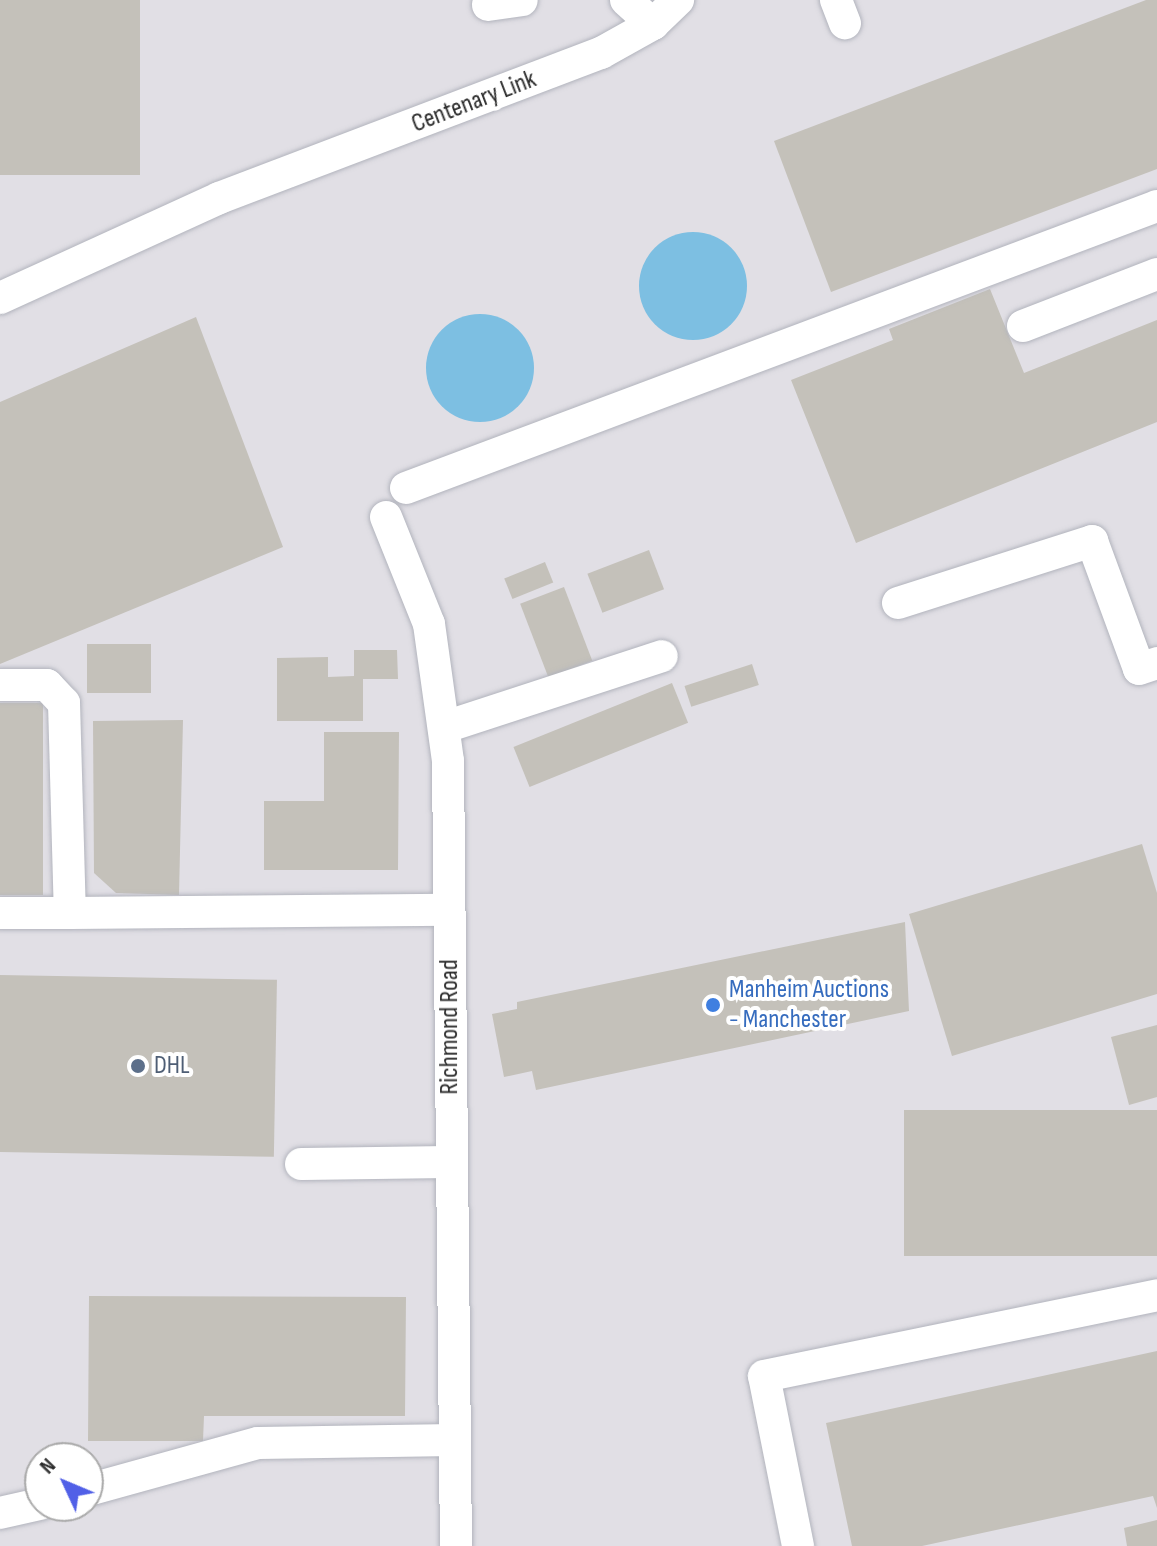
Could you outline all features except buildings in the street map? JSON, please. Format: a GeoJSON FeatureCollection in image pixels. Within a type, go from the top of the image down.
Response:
{"type":"FeatureCollection","features":[{"type":"Feature","properties":{"kind":"street"},"geometry":{"type":"LineString","coordinates":[[488,5],[522,0]]}},
{"type":"Feature","properties":{"kind":"street"},"geometry":{"type":"LineString","coordinates":[[626,0],[653,24]]}},
{"type":"Feature","properties":{"kind":"street","name":"Centenary Link"},"geometry":{"type":"LineString","coordinates":[[0,298],[259,185],[601,53],[653,24],[678,0]]}},
{"type":"Feature","properties":{"kind":"street"},"geometry":{"type":"LineString","coordinates":[[406,488],[1157,206]]}},
{"type":"Feature","properties":{"kind":"street"},"geometry":{"type":"LineString","coordinates":[[1023,326],[1157,274]]}},
{"type":"Feature","properties":{"kind":"street","name":"Richmond Road"},"geometry":{"type":"LineString","coordinates":[[386,517],[429,624],[445,727],[456,1546]]}},
{"type":"Feature","properties":{"kind":"street"},"geometry":{"type":"LineString","coordinates":[[898,603],[1092,541],[1139,669],[1157,663]]}},
{"type":"Feature","properties":{"kind":"street"},"geometry":{"type":"LineString","coordinates":[[445,727],[662,656]]}},
{"type":"Feature","properties":{"kind":"street"},"geometry":{"type":"LineString","coordinates":[[0,685],[47,685],[64,703],[70,913]]}},
{"type":"Feature","properties":{"kind":"street"},"geometry":{"type":"LineString","coordinates":[[0,913],[449,910]]}},
{"type":"Feature","properties":{"kind":"street"},"geometry":{"type":"LineString","coordinates":[[301,1164],[450,1162]]}},
{"type":"Feature","properties":{"kind":"street"},"geometry":{"type":"LineString","coordinates":[[798,1546],[764,1376],[1157,1295]]}},
{"type":"Feature","properties":{"kind":"street"},"geometry":{"type":"LineString","coordinates":[[104,1486],[258,1443],[455,1440]]}},
{"type":"Feature","properties":{"kind":"street"},"geometry":{"type":"LineString","coordinates":[[0,1513],[24,1508]]}},
{"type":"Feature","properties":{"kind":"shaded area"},"geometry":{"type":"Polygon","coordinates":[[[0,0],[1157,0],[1157,1546],[0,1546],[0,0]]]}},
{"type":"Feature","properties":{"kind":"water"},"geometry":{"type":"Polygon","coordinates":[[[693,232],[714,236],[731,248],[743,265],[747,286],[743,307],[731,324],[714,336],[693,340],[672,336],[655,324],[643,307],[639,286],[643,265],[655,248],[672,236],[693,232]]]}},
{"type":"Feature","properties":{"kind":"water"},"geometry":{"type":"Polygon","coordinates":[[[480,314],[501,318],[518,330],[530,347],[534,368],[530,389],[518,406],[501,418],[480,422],[459,418],[442,406],[430,389],[426,368],[430,347],[442,330],[459,318],[480,314]]]}},
{"type":"Feature","properties":{"kind":"place","name":"Manheim Auctions - Manchester"},"geometry":{"type":"Point","coordinates":[713,1005]}},
{"type":"Feature","properties":{"kind":"place","name":"DHL"},"geometry":{"type":"Point","coordinates":[138,1066]}}]}
